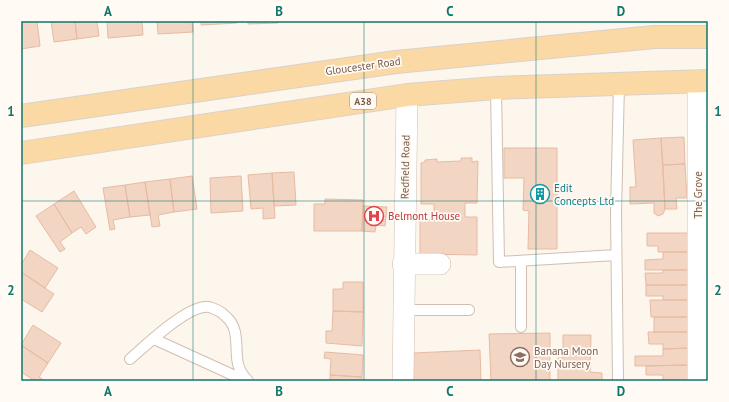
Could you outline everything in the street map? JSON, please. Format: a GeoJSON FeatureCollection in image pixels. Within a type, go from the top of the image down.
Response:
{"type":"FeatureCollection","features":[{"type":"Feature","properties":{"kind":"main road"},"geometry":{"type":"LineString","coordinates":[[654,37],[708,28]]}},
{"type":"Feature","properties":{"kind":"main road","name":"Gloucester Road"},"geometry":{"type":"LineString","coordinates":[[21,116],[396,62],[654,37],[708,37]]}},
{"type":"Feature","properties":{"kind":"main road","name":"A38"},"geometry":{"type":"LineString","coordinates":[[21,153],[406,94],[496,88],[703,81]]}},
{"type":"Feature","properties":{"kind":"street","name":"The Grove"},"geometry":{"type":"LineString","coordinates":[[698,381],[703,81]]}},
{"type":"Feature","properties":{"kind":"street","name":"Redfield Road"},"geometry":{"type":"LineString","coordinates":[[403,381],[403,264],[406,94]]}},
{"type":"Feature","properties":{"kind":"street"},"geometry":{"type":"LineString","coordinates":[[403,264],[440,264]]}},
{"type":"Feature","properties":{"kind":"lane"},"geometry":{"type":"LineString","coordinates":[[618,381],[616,213],[619,84]]}},
{"type":"Feature","properties":{"kind":"lane"},"geometry":{"type":"LineString","coordinates":[[496,88],[499,262],[521,262],[616,255]]}},
{"type":"Feature","properties":{"kind":"lane"},"geometry":{"type":"LineString","coordinates":[[521,262],[521,327]]}},
{"type":"Feature","properties":{"kind":"lane"},"geometry":{"type":"LineString","coordinates":[[130,359],[180,317],[205,307],[219,311],[231,320],[235,332],[236,361],[241,374],[247,381]]}},
{"type":"Feature","properties":{"kind":"lane"},"geometry":{"type":"LineString","coordinates":[[403,310],[469,310]]}},
{"type":"Feature","properties":{"kind":"lane"},"geometry":{"type":"LineString","coordinates":[[154,339],[247,381]]}},
{"type":"Feature","properties":{"kind":"building"},"geometry":{"type":"Polygon","coordinates":[[[21,21],[37,21],[40,46],[21,49],[21,21]]]}},
{"type":"Feature","properties":{"kind":"building"},"geometry":{"type":"Polygon","coordinates":[[[51,21],[75,21],[77,39],[54,42],[51,21]]]}},
{"type":"Feature","properties":{"kind":"building"},"geometry":{"type":"Polygon","coordinates":[[[75,21],[97,21],[99,36],[77,39],[75,21]]]}},
{"type":"Feature","properties":{"kind":"building"},"geometry":{"type":"Polygon","coordinates":[[[107,21],[142,21],[143,35],[108,38],[107,21]]]}},
{"type":"Feature","properties":{"kind":"building"},"geometry":{"type":"Polygon","coordinates":[[[157,21],[192,21],[193,32],[158,34],[157,21]]]}},
{"type":"Feature","properties":{"kind":"building"},"geometry":{"type":"Polygon","coordinates":[[[201,21],[236,21],[237,23],[201,25],[201,21]]]}},
{"type":"Feature","properties":{"kind":"building"},"geometry":{"type":"Polygon","coordinates":[[[248,21],[278,21],[278,23],[248,24],[248,21]]]}},
{"type":"Feature","properties":{"kind":"building"},"geometry":{"type":"Polygon","coordinates":[[[684,137],[685,164],[663,165],[661,138],[684,137]]]}},
{"type":"Feature","properties":{"kind":"building"},"geometry":{"type":"Polygon","coordinates":[[[661,138],[665,209],[663,214],[658,216],[654,213],[654,203],[630,204],[630,187],[636,187],[633,140],[661,138]]]}},
{"type":"Feature","properties":{"kind":"building","name":"Edit Concepts Ltd"},"geometry":{"type":"Polygon","coordinates":[[[504,148],[557,148],[557,249],[528,249],[529,211],[523,210],[524,178],[504,178],[504,148]]]}},
{"type":"Feature","properties":{"kind":"building"},"geometry":{"type":"Polygon","coordinates":[[[461,158],[472,158],[472,162],[478,161],[477,203],[465,203],[465,217],[477,217],[477,255],[420,254],[420,220],[434,219],[434,204],[421,204],[421,163],[425,162],[425,160],[437,159],[437,162],[461,161],[461,158]]]}},
{"type":"Feature","properties":{"kind":"building"},"geometry":{"type":"Polygon","coordinates":[[[685,164],[687,198],[676,198],[677,209],[665,209],[663,165],[685,164]]]}},
{"type":"Feature","properties":{"kind":"building"},"geometry":{"type":"Polygon","coordinates":[[[294,172],[296,205],[274,206],[272,173],[294,172]]]}},
{"type":"Feature","properties":{"kind":"building"},"geometry":{"type":"Polygon","coordinates":[[[272,173],[275,218],[263,219],[263,208],[251,209],[248,175],[272,173]]]}},
{"type":"Feature","properties":{"kind":"building"},"geometry":{"type":"Polygon","coordinates":[[[192,176],[197,209],[174,212],[170,179],[192,176]]]}},
{"type":"Feature","properties":{"kind":"building"},"geometry":{"type":"Polygon","coordinates":[[[241,176],[243,211],[211,213],[210,178],[241,176]]]}},
{"type":"Feature","properties":{"kind":"building"},"geometry":{"type":"Polygon","coordinates":[[[170,179],[174,212],[158,215],[160,226],[152,227],[145,182],[170,179]]]}},
{"type":"Feature","properties":{"kind":"building"},"geometry":{"type":"Polygon","coordinates":[[[145,182],[150,215],[130,217],[125,185],[145,182]]]}},
{"type":"Feature","properties":{"kind":"building"},"geometry":{"type":"Polygon","coordinates":[[[125,185],[130,217],[113,220],[115,229],[110,230],[103,188],[125,185]]]}},
{"type":"Feature","properties":{"kind":"building"},"geometry":{"type":"Polygon","coordinates":[[[74,191],[96,227],[86,234],[81,227],[72,233],[54,204],[74,191]]]}},
{"type":"Feature","properties":{"kind":"building"},"geometry":{"type":"Polygon","coordinates":[[[325,199],[363,200],[362,231],[314,231],[314,204],[325,204],[325,199]]]}},
{"type":"Feature","properties":{"kind":"building"},"geometry":{"type":"Polygon","coordinates":[[[54,204],[72,233],[60,242],[65,249],[60,252],[36,216],[54,204]]]}},
{"type":"Feature","properties":{"kind":"building","name":"Belmont House"},"geometry":{"type":"Polygon","coordinates":[[[363,206],[387,207],[385,226],[376,225],[375,232],[362,231],[363,206]]]}},
{"type":"Feature","properties":{"kind":"building"},"geometry":{"type":"Polygon","coordinates":[[[647,233],[689,233],[689,252],[658,252],[658,246],[647,246],[647,233]]]}},
{"type":"Feature","properties":{"kind":"building"},"geometry":{"type":"Polygon","coordinates":[[[30,250],[58,268],[45,288],[21,272],[21,265],[30,250]]]}},
{"type":"Feature","properties":{"kind":"building"},"geometry":{"type":"Polygon","coordinates":[[[663,252],[689,252],[689,270],[645,270],[645,260],[663,259],[663,252]]]}},
{"type":"Feature","properties":{"kind":"building"},"geometry":{"type":"Polygon","coordinates":[[[663,270],[689,270],[689,285],[646,285],[645,273],[663,273],[663,270]]]}},
{"type":"Feature","properties":{"kind":"building"},"geometry":{"type":"Polygon","coordinates":[[[21,272],[54,294],[42,312],[21,299],[21,272]]]}},
{"type":"Feature","properties":{"kind":"building"},"geometry":{"type":"Polygon","coordinates":[[[343,282],[363,282],[363,312],[333,311],[333,289],[343,289],[343,282]]]}},
{"type":"Feature","properties":{"kind":"building"},"geometry":{"type":"Polygon","coordinates":[[[646,285],[689,285],[689,300],[663,300],[663,296],[646,296],[646,285]]]}},
{"type":"Feature","properties":{"kind":"building"},"geometry":{"type":"Polygon","coordinates":[[[650,300],[689,300],[689,317],[651,317],[650,300]]]}},
{"type":"Feature","properties":{"kind":"building"},"geometry":{"type":"Polygon","coordinates":[[[333,311],[363,312],[362,346],[326,343],[326,331],[332,331],[333,311]]]}},
{"type":"Feature","properties":{"kind":"building"},"geometry":{"type":"Polygon","coordinates":[[[654,317],[689,317],[689,332],[654,332],[654,317]]]}},
{"type":"Feature","properties":{"kind":"building"},"geometry":{"type":"Polygon","coordinates":[[[33,325],[61,343],[48,363],[21,345],[33,325]]]}},
{"type":"Feature","properties":{"kind":"building"},"geometry":{"type":"Polygon","coordinates":[[[648,332],[689,332],[690,348],[663,349],[663,344],[649,344],[648,332]]]}},
{"type":"Feature","properties":{"kind":"building","name":"Banana Moon Day Nursery"},"geometry":{"type":"Polygon","coordinates":[[[550,333],[550,381],[491,381],[489,334],[550,333]]]}},
{"type":"Feature","properties":{"kind":"building"},"geometry":{"type":"Polygon","coordinates":[[[563,335],[591,335],[590,372],[602,373],[602,381],[558,381],[558,358],[563,358],[563,335]]]}},
{"type":"Feature","properties":{"kind":"building"},"geometry":{"type":"Polygon","coordinates":[[[21,345],[48,363],[39,377],[45,381],[35,381],[21,372],[21,345]]]}},
{"type":"Feature","properties":{"kind":"building"},"geometry":{"type":"Polygon","coordinates":[[[690,348],[690,365],[635,366],[635,356],[663,356],[663,349],[690,348]]]}},
{"type":"Feature","properties":{"kind":"building"},"geometry":{"type":"Polygon","coordinates":[[[480,350],[481,381],[414,381],[413,353],[480,350]]]}},
{"type":"Feature","properties":{"kind":"building"},"geometry":{"type":"Polygon","coordinates":[[[325,352],[363,355],[362,377],[330,375],[331,359],[324,358],[325,352]]]}},
{"type":"Feature","properties":{"kind":"building"},"geometry":{"type":"Polygon","coordinates":[[[690,365],[690,381],[663,381],[663,375],[646,375],[646,366],[690,365]]]}},
{"type":"Feature","properties":{"kind":"building"},"geometry":{"type":"Polygon","coordinates":[[[330,375],[362,377],[362,381],[330,381],[330,375]]]}},
{"type":"Feature","properties":{"kind":"place","name":"Edit Concepts Ltd"},"geometry":{"type":"Point","coordinates":[540,194]}},
{"type":"Feature","properties":{"kind":"place","name":"Belmont House"},"geometry":{"type":"Point","coordinates":[374,216]}},
{"type":"Feature","properties":{"kind":"place","name":"Banana Moon Day Nursery"},"geometry":{"type":"Point","coordinates":[520,357]}}]}
